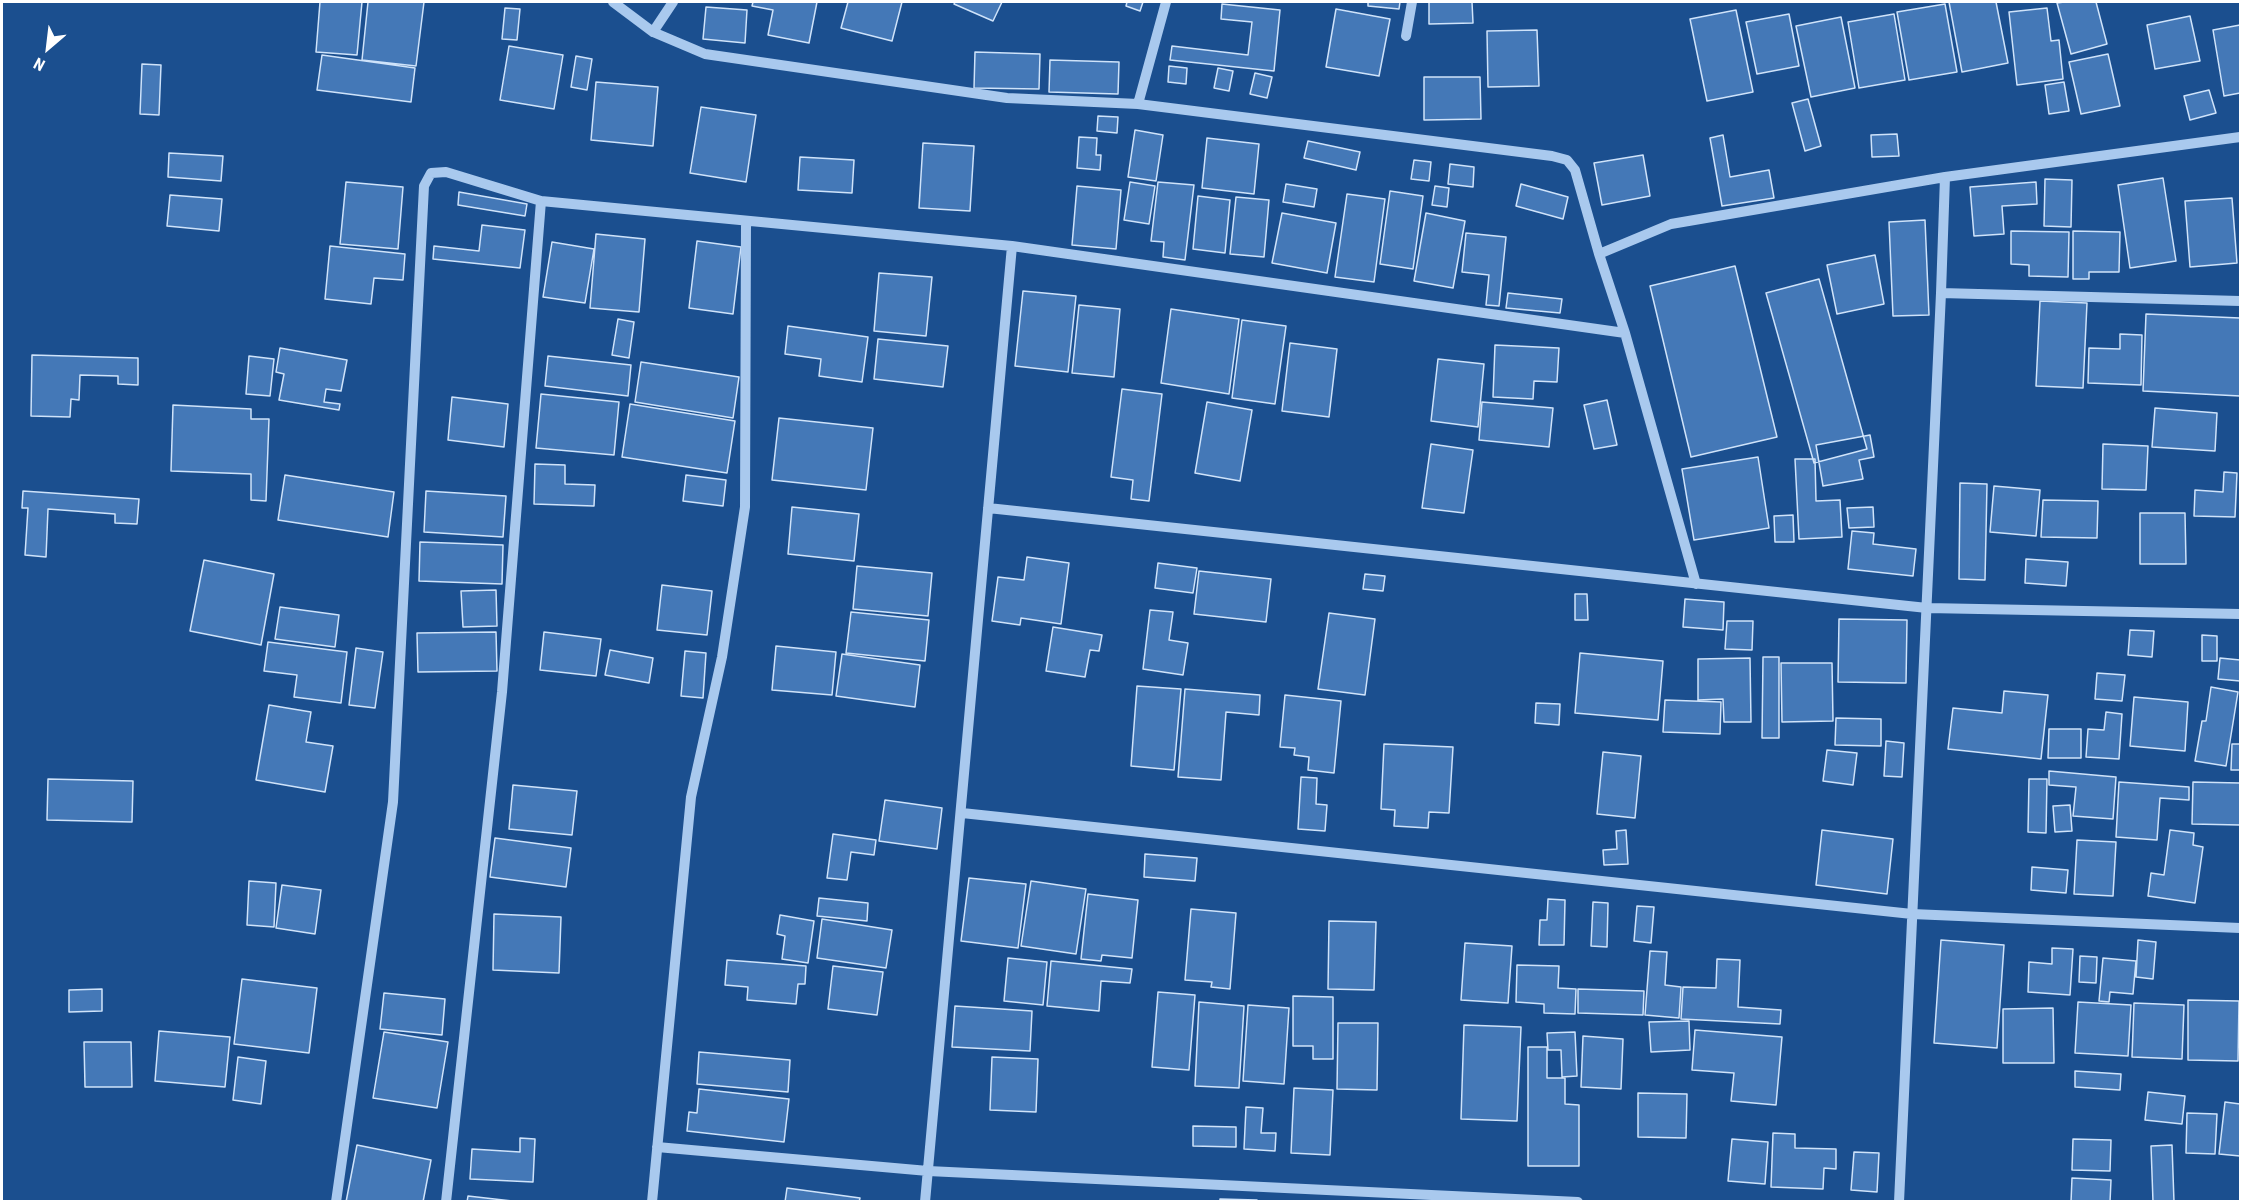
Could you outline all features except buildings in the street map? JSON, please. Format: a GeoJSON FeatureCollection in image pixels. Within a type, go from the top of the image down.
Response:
{"type":"FeatureCollection","features":[{"type":"Feature","properties":{"kind":"street"},"geometry":{"type":"LineString","coordinates":[[613,2],[653,32],[705,54],[1007,98],[1137,104],[1552,156],[1567,160],[1575,170],[1625,333],[1696,584]]}},
{"type":"Feature","properties":{"kind":"street"},"geometry":{"type":"LineString","coordinates":[[653,32],[673,2]]}},
{"type":"Feature","properties":{"kind":"street"},"geometry":{"type":"LineString","coordinates":[[1137,104],[1166,2]]}},
{"type":"Feature","properties":{"kind":"street"},"geometry":{"type":"LineString","coordinates":[[1406,36],[1412,2]]}},
{"type":"Feature","properties":{"kind":"street"},"geometry":{"type":"LineString","coordinates":[[1599,254],[1671,224],[1945,177],[2241,136]]}},
{"type":"Feature","properties":{"kind":"street"},"geometry":{"type":"LineString","coordinates":[[336,1202],[393,802],[424,186],[431,173],[446,172],[541,201],[1012,246],[1625,333]]}},
{"type":"Feature","properties":{"kind":"street"},"geometry":{"type":"LineString","coordinates":[[1899,1202],[1945,177]]}},
{"type":"Feature","properties":{"kind":"street"},"geometry":{"type":"LineString","coordinates":[[446,1202],[502,692],[541,201]]}},
{"type":"Feature","properties":{"kind":"street"},"geometry":{"type":"LineString","coordinates":[[652,1202],[691,797],[722,657],[745,507],[746,222]]}},
{"type":"Feature","properties":{"kind":"street"},"geometry":{"type":"LineString","coordinates":[[925,1202],[1012,246]]}},
{"type":"Feature","properties":{"kind":"street"},"geometry":{"type":"LineString","coordinates":[[1941,294],[2241,301]]}},
{"type":"Feature","properties":{"kind":"street"},"geometry":{"type":"LineString","coordinates":[[988,508],[1926,608],[2241,614]]}},
{"type":"Feature","properties":{"kind":"street"},"geometry":{"type":"LineString","coordinates":[[962,813],[1912,914],[2241,928]]}},
{"type":"Feature","properties":{"kind":"street"},"geometry":{"type":"LineString","coordinates":[[657,1147],[928,1171],[1578,1202]]}}]}
